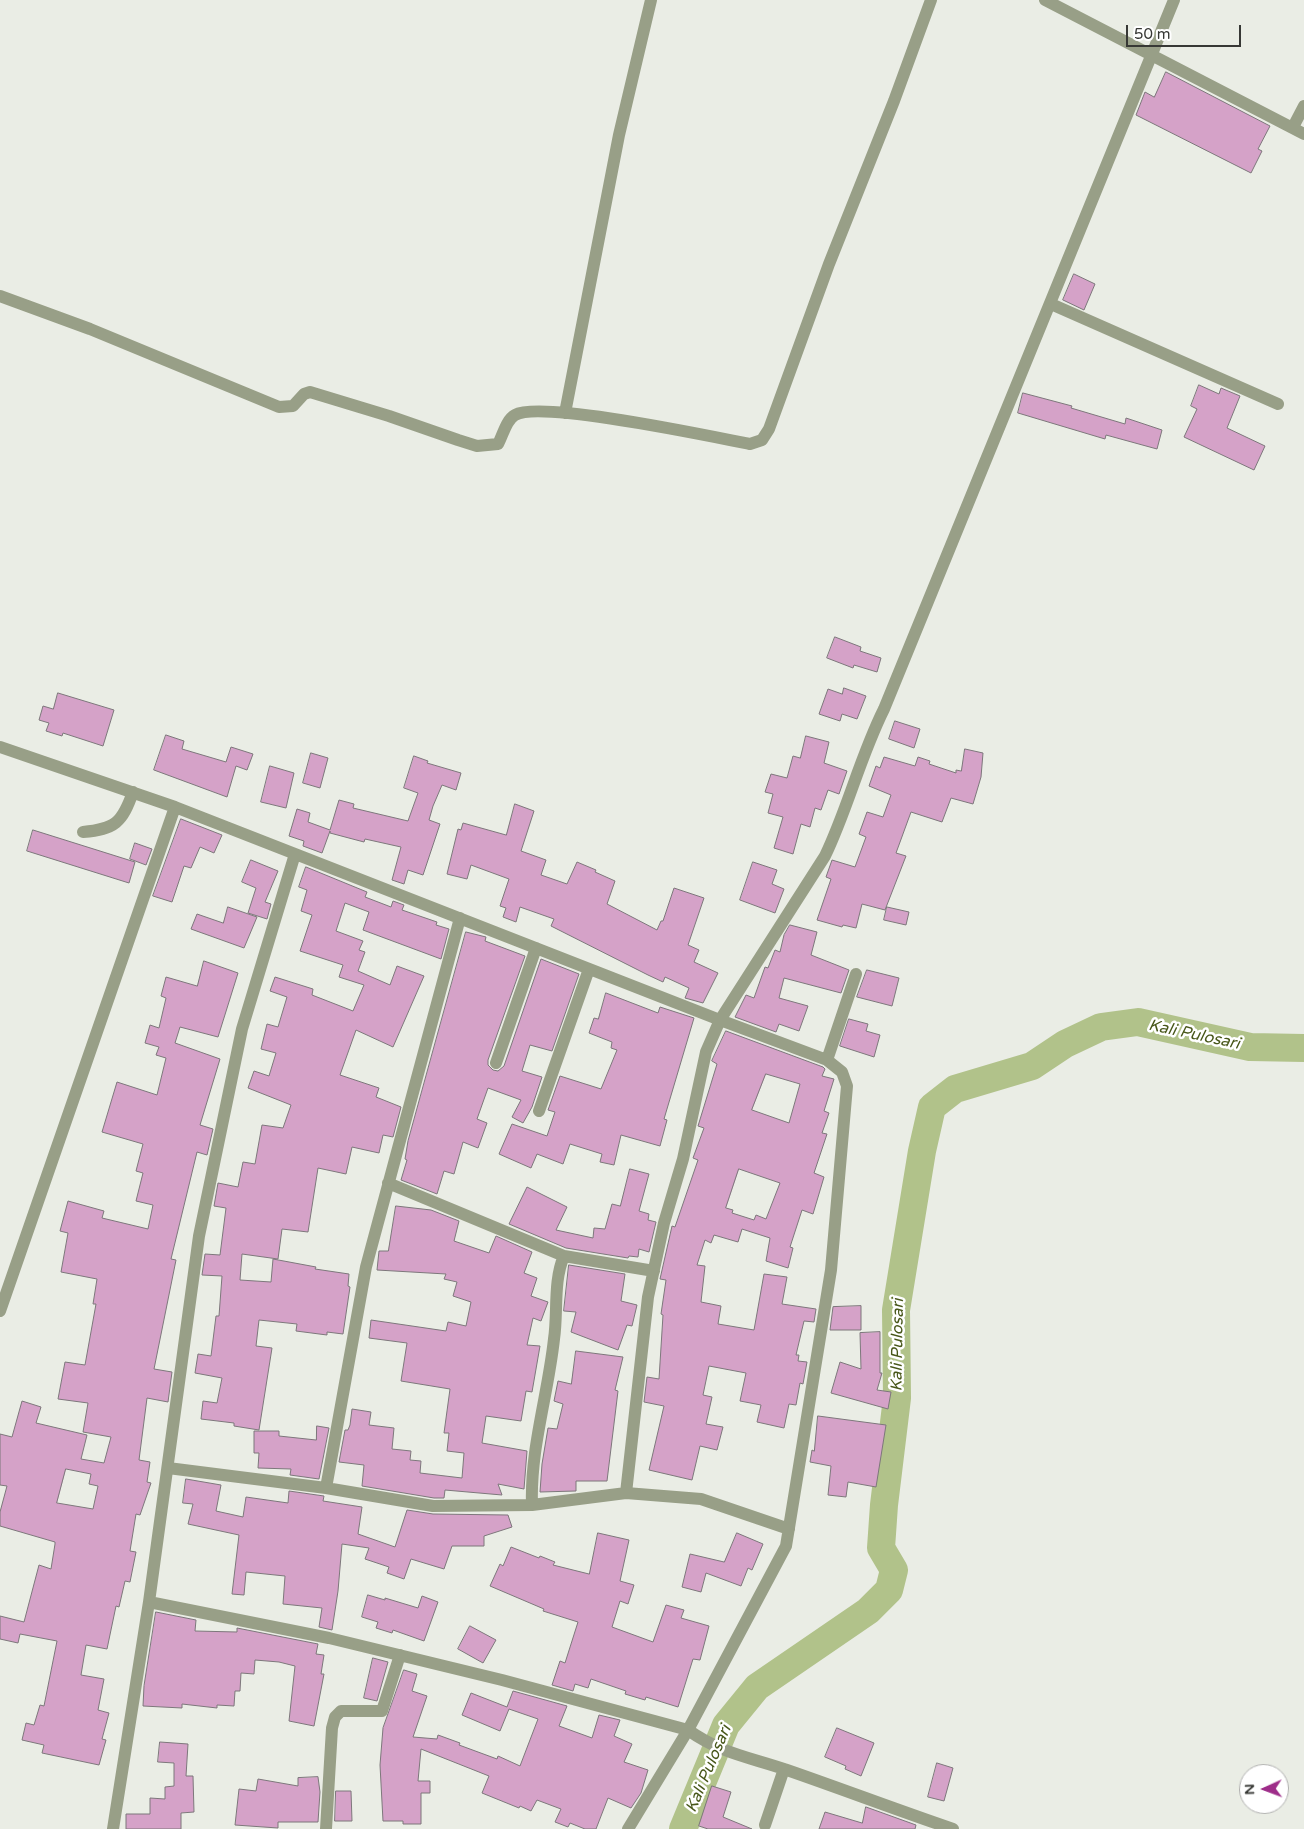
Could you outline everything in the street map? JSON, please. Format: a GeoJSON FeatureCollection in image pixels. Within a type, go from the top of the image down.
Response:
{"type":"FeatureCollection","features":[{"type":"Feature","properties":{"kind":"street"},"geometry":{"type":"LineString","coordinates":[[565,413],[619,135],[651,0]]}},
{"type":"Feature","properties":{"kind":"street"},"geometry":{"type":"LineString","coordinates":[[0,296],[90,329],[280,407],[293,406],[304,394],[310,392],[389,416],[458,440],[490,446],[498,444],[511,418],[516,414],[528,411],[565,413],[674,428],[750,444],[762,440],[769,429],[829,264],[894,101],[930,0]]}},
{"type":"Feature","properties":{"kind":"street"},"geometry":{"type":"LineString","coordinates":[[1045,0],[1304,134]]}},
{"type":"Feature","properties":{"kind":"street"},"geometry":{"type":"LineString","coordinates":[[626,1493],[648,1298],[664,1223],[683,1159],[706,1052],[720,1020],[825,856],[834,837],[870,738],[884,709],[1051,304],[1174,0]]}},
{"type":"Feature","properties":{"kind":"street"},"geometry":{"type":"LineString","coordinates":[[1293,127],[1304,106]]}},
{"type":"Feature","properties":{"kind":"street"},"geometry":{"type":"LineString","coordinates":[[1051,304],[1278,404]]}},
{"type":"Feature","properties":{"kind":"street"},"geometry":{"type":"LineString","coordinates":[[0,747],[175,807],[827,1060],[842,1072],[847,1086],[831,1270],[786,1546],[688,1730],[628,1829]]}},
{"type":"Feature","properties":{"kind":"street"},"geometry":{"type":"LineString","coordinates":[[83,832],[104,830],[116,824],[124,816],[133,792]]}},
{"type":"Feature","properties":{"kind":"street"},"geometry":{"type":"LineString","coordinates":[[0,1311],[175,807]]}},
{"type":"Feature","properties":{"kind":"street"},"geometry":{"type":"LineString","coordinates":[[113,1829],[150,1602],[199,1236],[242,1029],[295,854]]}},
{"type":"Feature","properties":{"kind":"street"},"geometry":{"type":"LineString","coordinates":[[326,1488],[366,1267],[460,918]]}},
{"type":"Feature","properties":{"kind":"street"},"geometry":{"type":"LineString","coordinates":[[496,1063],[536,948]]}},
{"type":"Feature","properties":{"kind":"street"},"geometry":{"type":"LineString","coordinates":[[539,1110],[589,969]]}},
{"type":"Feature","properties":{"kind":"street"},"geometry":{"type":"LineString","coordinates":[[827,1060],[856,974]]}},
{"type":"Feature","properties":{"kind":"street"},"geometry":{"type":"LineString","coordinates":[[388,1183],[564,1256],[654,1271]]}},
{"type":"Feature","properties":{"kind":"street"},"geometry":{"type":"LineString","coordinates":[[532,1505],[531,1486],[538,1424],[548,1384],[554,1339],[559,1268],[564,1256]]}},
{"type":"Feature","properties":{"kind":"street"},"geometry":{"type":"LineString","coordinates":[[168,1468],[326,1488],[434,1506],[532,1505],[626,1493],[701,1499],[789,1529]]}},
{"type":"Feature","properties":{"kind":"street"},"geometry":{"type":"LineString","coordinates":[[150,1602],[329,1638],[688,1730],[708,1745],[726,1753],[784,1769],[951,1829]]}},
{"type":"Feature","properties":{"kind":"street"},"geometry":{"type":"LineString","coordinates":[[326,1829],[332,1728],[335,1717],[341,1711],[382,1710],[400,1655]]}},
{"type":"Feature","properties":{"kind":"street"},"geometry":{"type":"LineString","coordinates":[[765,1825],[784,1769]]}},
{"type":"Feature","properties":{"kind":"building"},"geometry":{"type":"Polygon","coordinates":[[[1166,72],[1270,126],[1258,149],[1262,151],[1251,173],[1136,115],[1145,92],[1154,97],[1166,72]]]}},
{"type":"Feature","properties":{"kind":"building"},"geometry":{"type":"Polygon","coordinates":[[[1074,274],[1095,284],[1084,310],[1063,300],[1074,274]]]}},
{"type":"Feature","properties":{"kind":"building"},"geometry":{"type":"Polygon","coordinates":[[[1199,385],[1219,394],[1221,388],[1240,396],[1227,428],[1265,446],[1254,470],[1184,437],[1197,409],[1191,406],[1199,385]]]}},
{"type":"Feature","properties":{"kind":"building"},"geometry":{"type":"Polygon","coordinates":[[[1023,393],[1072,406],[1071,408],[1125,424],[1126,418],[1162,430],[1157,449],[1106,435],[1105,439],[1018,413],[1023,393]]]}},
{"type":"Feature","properties":{"kind":"building"},"geometry":{"type":"Polygon","coordinates":[[[835,637],[861,647],[860,651],[881,658],[877,672],[854,665],[853,668],[827,658],[835,637]]]}},
{"type":"Feature","properties":{"kind":"building"},"geometry":{"type":"Polygon","coordinates":[[[844,688],[866,696],[857,719],[842,714],[840,721],[819,714],[828,689],[842,694],[844,688]]]}},
{"type":"Feature","properties":{"kind":"building"},"geometry":{"type":"Polygon","coordinates":[[[58,693],[114,710],[103,746],[63,733],[62,736],[46,731],[49,723],[39,720],[43,706],[53,709],[58,693]]]}},
{"type":"Feature","properties":{"kind":"building"},"geometry":{"type":"Polygon","coordinates":[[[895,721],[920,729],[914,748],[889,739],[895,721]]]}},
{"type":"Feature","properties":{"kind":"building"},"geometry":{"type":"Polygon","coordinates":[[[166,735],[184,741],[182,749],[226,762],[231,747],[253,754],[247,770],[236,766],[227,797],[154,770],[166,735]]]}},
{"type":"Feature","properties":{"kind":"building"},"geometry":{"type":"Polygon","coordinates":[[[806,736],[829,742],[824,763],[847,771],[839,794],[828,790],[821,810],[815,808],[810,827],[801,824],[793,854],[774,848],[783,817],[768,813],[773,794],[765,792],[771,774],[787,778],[793,756],[800,758],[806,736]]]}},
{"type":"Feature","properties":{"kind":"building"},"geometry":{"type":"Polygon","coordinates":[[[965,749],[983,753],[981,777],[973,804],[951,798],[942,822],[911,812],[896,853],[906,856],[885,910],[862,904],[856,928],[843,925],[842,927],[817,920],[831,879],[826,877],[832,860],[855,867],[866,837],[859,834],[867,812],[883,817],[891,795],[869,786],[876,766],[880,768],[884,757],[915,766],[918,757],[930,761],[929,764],[956,773],[956,770],[961,771],[965,749]]]}},
{"type":"Feature","properties":{"kind":"building"},"geometry":{"type":"Polygon","coordinates":[[[311,753],[328,758],[320,788],[303,783],[311,753]]]}},
{"type":"Feature","properties":{"kind":"building"},"geometry":{"type":"Polygon","coordinates":[[[414,756],[428,761],[427,763],[461,773],[456,790],[442,785],[433,806],[429,820],[440,824],[423,875],[408,870],[404,884],[392,880],[401,847],[365,839],[364,842],[330,833],[330,831],[322,853],[303,846],[304,841],[289,836],[297,809],[310,813],[308,822],[330,830],[339,800],[354,804],[353,808],[408,821],[418,793],[404,788],[414,756]]]}},
{"type":"Feature","properties":{"kind":"building"},"geometry":{"type":"Polygon","coordinates":[[[270,766],[294,773],[286,808],[261,802],[270,766]]]}},
{"type":"Feature","properties":{"kind":"building"},"geometry":{"type":"Polygon","coordinates":[[[515,804],[534,811],[521,851],[546,860],[541,875],[567,884],[577,862],[596,870],[595,872],[615,881],[607,904],[657,930],[661,921],[663,921],[674,888],[704,898],[688,945],[699,950],[694,962],[718,973],[703,1003],[685,998],[689,988],[665,977],[663,982],[551,926],[554,919],[520,907],[516,922],[503,917],[506,908],[500,906],[509,879],[471,865],[467,879],[447,874],[458,829],[461,830],[463,823],[506,835],[515,804]]]}},
{"type":"Feature","properties":{"kind":"building"},"geometry":{"type":"Polygon","coordinates":[[[181,819],[222,835],[214,853],[200,847],[191,868],[184,866],[172,902],[153,896],[181,819]]]}},
{"type":"Feature","properties":{"kind":"building"},"geometry":{"type":"Polygon","coordinates":[[[33,830],[135,862],[129,883],[27,851],[33,830]]]}},
{"type":"Feature","properties":{"kind":"building"},"geometry":{"type":"Polygon","coordinates":[[[135,843],[152,849],[146,865],[130,859],[135,843]]]}},
{"type":"Feature","properties":{"kind":"building"},"geometry":{"type":"Polygon","coordinates":[[[251,860],[278,871],[265,902],[271,904],[267,919],[248,913],[256,888],[242,882],[251,860]]]}},
{"type":"Feature","properties":{"kind":"building"},"geometry":{"type":"Polygon","coordinates":[[[753,862],[777,870],[772,884],[784,889],[775,913],[740,900],[753,862]]]}},
{"type":"Feature","properties":{"kind":"building"},"geometry":{"type":"Polygon","coordinates":[[[306,867],[367,892],[365,897],[391,907],[393,901],[404,905],[402,910],[437,922],[436,925],[449,929],[441,959],[363,930],[369,912],[345,903],[336,931],[363,941],[359,950],[365,952],[358,971],[390,985],[397,966],[424,976],[393,1047],[356,1030],[340,1075],[379,1088],[376,1097],[401,1107],[393,1137],[383,1135],[379,1153],[352,1147],[346,1174],[318,1168],[308,1232],[282,1229],[278,1259],[242,1254],[240,1280],[271,1282],[273,1259],[316,1267],[315,1269],[349,1274],[348,1286],[350,1287],[343,1334],[327,1332],[327,1335],[296,1331],[297,1324],[259,1320],[256,1346],[272,1348],[259,1430],[234,1426],[234,1423],[201,1419],[203,1401],[217,1403],[222,1378],[195,1373],[198,1354],[211,1356],[216,1316],[219,1316],[222,1276],[202,1275],[205,1254],[220,1255],[226,1208],[214,1206],[218,1183],[238,1187],[243,1162],[255,1164],[262,1125],[283,1128],[291,1105],[248,1088],[254,1071],[269,1076],[276,1053],[261,1049],[267,1024],[278,1027],[287,997],[270,991],[275,977],[313,989],[312,995],[353,1011],[364,985],[339,977],[343,965],[300,951],[312,915],[301,911],[307,890],[299,887],[306,867]]]}},
{"type":"Feature","properties":{"kind":"building"},"geometry":{"type":"Polygon","coordinates":[[[228,907],[257,917],[244,948],[191,929],[197,914],[223,923],[228,907]]]}},
{"type":"Feature","properties":{"kind":"building"},"geometry":{"type":"Polygon","coordinates":[[[887,907],[909,912],[906,925],[884,920],[887,907]]]}},
{"type":"Feature","properties":{"kind":"building"},"geometry":{"type":"Polygon","coordinates":[[[790,925],[817,932],[811,955],[849,970],[841,993],[784,978],[779,998],[808,1006],[799,1031],[779,1024],[776,1032],[735,1017],[746,995],[754,998],[765,967],[768,968],[775,950],[780,952],[784,935],[790,925]]]}},
{"type":"Feature","properties":{"kind":"building"},"geometry":{"type":"Polygon","coordinates":[[[466,932],[486,937],[485,941],[525,956],[488,1060],[488,1065],[493,1070],[498,1071],[504,1066],[541,959],[579,974],[552,1051],[530,1045],[522,1071],[542,1077],[532,1107],[523,1123],[512,1117],[521,1100],[488,1088],[477,1119],[487,1123],[478,1148],[463,1142],[454,1174],[444,1171],[437,1194],[401,1180],[407,1160],[405,1159],[408,1141],[466,932]]]}},
{"type":"Feature","properties":{"kind":"building"},"geometry":{"type":"Polygon","coordinates":[[[204,961],[238,973],[218,1037],[180,1027],[175,1043],[220,1059],[200,1125],[213,1129],[207,1155],[197,1152],[171,1259],[176,1260],[154,1369],[172,1372],[168,1402],[147,1398],[139,1460],[150,1462],[147,1482],[151,1483],[140,1515],[136,1514],[130,1551],[136,1552],[130,1582],[125,1581],[119,1607],[116,1606],[107,1649],[86,1645],[81,1675],[104,1679],[98,1710],[109,1713],[102,1739],[106,1740],[99,1765],[42,1753],[44,1745],[22,1740],[26,1723],[34,1725],[40,1705],[44,1706],[57,1641],[20,1634],[18,1643],[0,1639],[0,1616],[24,1622],[39,1565],[51,1569],[55,1542],[0,1526],[0,1512],[7,1486],[0,1485],[0,1434],[12,1437],[22,1401],[41,1407],[36,1423],[87,1435],[81,1459],[104,1463],[111,1437],[83,1432],[88,1403],[58,1399],[65,1362],[85,1365],[96,1304],[93,1304],[97,1279],[61,1272],[68,1233],[60,1231],[68,1201],[104,1211],[102,1218],[148,1229],[153,1205],[136,1201],[143,1173],[136,1171],[143,1144],[102,1132],[117,1082],[157,1095],[166,1058],[156,1055],[159,1047],[145,1043],[150,1025],[159,1028],[166,998],[161,996],[166,977],[197,986],[204,961]],[[66,1469],[57,1503],[93,1509],[98,1486],[89,1484],[91,1474],[66,1469]]]}},
{"type":"Feature","properties":{"kind":"building"},"geometry":{"type":"Polygon","coordinates":[[[867,970],[899,978],[892,1006],[857,997],[867,970]]]}},
{"type":"Feature","properties":{"kind":"building"},"geometry":{"type":"Polygon","coordinates":[[[606,993],[658,1013],[660,1007],[694,1018],[664,1119],[667,1120],[660,1146],[621,1135],[614,1165],[600,1162],[602,1154],[570,1144],[563,1164],[537,1154],[531,1168],[499,1154],[512,1124],[547,1136],[555,1112],[548,1110],[560,1076],[601,1089],[617,1050],[611,1048],[612,1042],[589,1033],[594,1018],[598,1019],[606,993]]]}},
{"type":"Feature","properties":{"kind":"building"},"geometry":{"type":"Polygon","coordinates":[[[849,1019],[868,1024],[866,1031],[880,1035],[874,1057],[840,1046],[849,1019]]]}},
{"type":"Feature","properties":{"kind":"building"},"geometry":{"type":"Polygon","coordinates":[[[726,1031],[823,1067],[825,1069],[822,1076],[834,1079],[824,1111],[829,1113],[822,1133],[827,1134],[814,1173],[824,1177],[813,1214],[802,1210],[790,1247],[793,1248],[788,1268],[766,1261],[770,1238],[742,1229],[738,1242],[714,1235],[711,1243],[705,1240],[697,1265],[705,1266],[701,1302],[721,1306],[718,1324],[754,1330],[764,1274],[787,1277],[782,1304],[816,1309],[814,1322],[804,1321],[796,1355],[799,1355],[798,1361],[807,1362],[803,1384],[800,1383],[796,1405],[789,1404],[784,1428],[757,1422],[761,1405],[740,1401],[746,1373],[709,1366],[703,1395],[712,1397],[706,1424],[723,1427],[717,1450],[700,1446],[692,1480],[649,1470],[664,1406],[644,1402],[647,1377],[659,1379],[663,1315],[661,1314],[666,1280],[660,1279],[672,1226],[675,1227],[698,1160],[693,1158],[704,1128],[698,1126],[717,1064],[712,1061],[726,1031]],[[766,1074],[752,1110],[789,1123],[800,1084],[766,1074]],[[739,1169],[726,1208],[733,1210],[732,1213],[754,1220],[756,1215],[766,1219],[780,1183],[739,1169]]]}},
{"type":"Feature","properties":{"kind":"building"},"geometry":{"type":"Polygon","coordinates":[[[630,1169],[649,1174],[639,1211],[649,1214],[648,1220],[656,1222],[649,1252],[639,1249],[638,1257],[629,1256],[628,1258],[566,1248],[509,1224],[527,1187],[567,1207],[556,1230],[593,1238],[594,1228],[605,1229],[612,1204],[620,1206],[630,1169]]]}},
{"type":"Feature","properties":{"kind":"building"},"geometry":{"type":"Polygon","coordinates":[[[396,1206],[431,1210],[459,1221],[454,1241],[489,1253],[496,1236],[532,1252],[524,1273],[537,1278],[531,1296],[548,1302],[541,1321],[533,1318],[527,1345],[540,1346],[532,1392],[526,1391],[521,1421],[486,1416],[482,1443],[527,1451],[524,1489],[498,1484],[502,1495],[445,1490],[444,1498],[434,1498],[362,1486],[364,1465],[339,1462],[345,1430],[348,1430],[350,1425],[352,1409],[371,1412],[369,1425],[394,1428],[392,1449],[411,1451],[410,1460],[421,1461],[420,1473],[462,1478],[464,1453],[447,1451],[449,1433],[444,1433],[450,1389],[401,1381],[407,1343],[369,1338],[371,1320],[446,1331],[448,1322],[466,1326],[471,1302],[453,1296],[457,1282],[444,1279],[446,1274],[377,1270],[379,1251],[388,1251],[396,1206]]]}},
{"type":"Feature","properties":{"kind":"building"},"geometry":{"type":"Polygon","coordinates":[[[569,1265],[625,1274],[621,1301],[637,1305],[632,1326],[627,1325],[618,1350],[571,1332],[576,1312],[564,1311],[569,1265]]]}},
{"type":"Feature","properties":{"kind":"building"},"geometry":{"type":"Polygon","coordinates":[[[861,1306],[861,1330],[830,1330],[833,1307],[861,1306]]]}},
{"type":"Feature","properties":{"kind":"building"},"geometry":{"type":"Polygon","coordinates":[[[880,1332],[880,1373],[882,1373],[877,1390],[891,1392],[888,1409],[831,1393],[840,1362],[861,1369],[860,1333],[880,1332]]]}},
{"type":"Feature","properties":{"kind":"building"},"geometry":{"type":"Polygon","coordinates":[[[576,1351],[623,1357],[615,1390],[618,1391],[607,1481],[576,1481],[576,1491],[540,1492],[548,1428],[557,1429],[563,1404],[554,1401],[558,1381],[571,1384],[576,1351]]]}},
{"type":"Feature","properties":{"kind":"building"},"geometry":{"type":"Polygon","coordinates":[[[818,1416],[886,1425],[876,1487],[848,1482],[846,1497],[828,1495],[831,1466],[810,1462],[812,1450],[814,1451],[818,1416]]]}},
{"type":"Feature","properties":{"kind":"building"},"geometry":{"type":"Polygon","coordinates":[[[317,1426],[329,1428],[319,1479],[290,1475],[291,1469],[258,1468],[259,1453],[254,1453],[254,1431],[279,1431],[279,1436],[316,1440],[317,1426]]]}},
{"type":"Feature","properties":{"kind":"building"},"geometry":{"type":"Polygon","coordinates":[[[186,1479],[221,1485],[216,1511],[243,1517],[246,1497],[288,1503],[289,1491],[324,1496],[323,1501],[362,1507],[358,1534],[395,1547],[407,1510],[433,1514],[508,1515],[512,1527],[484,1536],[484,1546],[452,1546],[444,1569],[411,1559],[404,1579],[387,1573],[389,1567],[365,1559],[369,1548],[342,1544],[332,1630],[319,1627],[322,1608],[283,1604],[285,1576],[246,1572],[244,1595],[232,1594],[239,1535],[188,1524],[193,1504],[183,1503],[186,1479]]]}},
{"type":"Feature","properties":{"kind":"building"},"geometry":{"type":"Polygon","coordinates":[[[598,1533],[629,1540],[620,1581],[634,1585],[628,1604],[620,1601],[612,1627],[653,1642],[666,1605],[684,1610],[681,1618],[709,1626],[700,1660],[693,1659],[678,1707],[646,1697],[645,1700],[625,1694],[626,1691],[591,1679],[588,1688],[575,1684],[573,1691],[552,1685],[560,1661],[565,1663],[578,1622],[543,1611],[544,1609],[490,1586],[500,1564],[503,1566],[511,1547],[555,1562],[553,1565],[589,1574],[598,1533]]]}},
{"type":"Feature","properties":{"kind":"building"},"geometry":{"type":"Polygon","coordinates":[[[737,1533],[763,1544],[752,1570],[748,1568],[741,1586],[706,1573],[701,1592],[682,1587],[690,1554],[724,1562],[737,1533]]]}},
{"type":"Feature","properties":{"kind":"building"},"geometry":{"type":"Polygon","coordinates":[[[368,1595],[418,1608],[422,1596],[438,1602],[424,1641],[393,1630],[392,1633],[376,1628],[378,1622],[362,1617],[368,1595]]]}},
{"type":"Feature","properties":{"kind":"building"},"geometry":{"type":"Polygon","coordinates":[[[156,1612],[196,1620],[195,1631],[237,1632],[237,1628],[318,1644],[316,1654],[324,1655],[321,1674],[324,1674],[314,1726],[289,1721],[295,1666],[279,1662],[255,1660],[254,1674],[241,1673],[240,1691],[235,1691],[234,1706],[217,1705],[217,1708],[182,1704],[182,1708],[143,1706],[144,1686],[156,1612]]]}},
{"type":"Feature","properties":{"kind":"building"},"geometry":{"type":"Polygon","coordinates":[[[470,1626],[496,1640],[483,1663],[458,1649],[470,1626]]]}},
{"type":"Feature","properties":{"kind":"building"},"geometry":{"type":"Polygon","coordinates":[[[373,1658],[388,1662],[377,1701],[364,1698],[373,1658]]]}},
{"type":"Feature","properties":{"kind":"building"},"geometry":{"type":"Polygon","coordinates":[[[404,1670],[417,1674],[412,1691],[427,1696],[413,1737],[437,1739],[438,1735],[460,1743],[459,1745],[497,1759],[498,1756],[520,1766],[538,1719],[509,1709],[500,1731],[462,1715],[471,1693],[507,1707],[513,1691],[567,1706],[559,1726],[592,1738],[599,1715],[620,1720],[614,1736],[632,1744],[624,1762],[648,1770],[641,1793],[631,1808],[608,1798],[596,1829],[585,1829],[570,1823],[568,1827],[555,1822],[561,1809],[537,1800],[531,1811],[482,1793],[489,1776],[421,1749],[418,1781],[430,1781],[430,1793],[421,1793],[421,1824],[403,1824],[403,1821],[383,1821],[380,1765],[383,1728],[404,1670]]]}},
{"type":"Feature","properties":{"kind":"building"},"geometry":{"type":"Polygon","coordinates":[[[837,1728],[874,1743],[861,1776],[845,1769],[846,1766],[825,1757],[837,1728]]]}},
{"type":"Feature","properties":{"kind":"building"},"geometry":{"type":"Polygon","coordinates":[[[160,1742],[188,1744],[186,1776],[193,1776],[194,1812],[181,1813],[181,1829],[126,1829],[126,1814],[150,1814],[150,1798],[165,1799],[165,1787],[174,1786],[174,1763],[158,1762],[160,1742]]]}},
{"type":"Feature","properties":{"kind":"building"},"geometry":{"type":"Polygon","coordinates":[[[937,1763],[953,1768],[944,1801],[928,1797],[937,1763]]]}},
{"type":"Feature","properties":{"kind":"building"},"geometry":{"type":"Polygon","coordinates":[[[318,1777],[320,1792],[318,1822],[278,1822],[278,1828],[235,1825],[239,1789],[256,1791],[258,1779],[298,1786],[298,1778],[318,1777]]]}},
{"type":"Feature","properties":{"kind":"building"},"geometry":{"type":"Polygon","coordinates":[[[712,1786],[731,1792],[723,1817],[752,1829],[708,1829],[699,1826],[712,1786]]]}},
{"type":"Feature","properties":{"kind":"building"},"geometry":{"type":"Polygon","coordinates":[[[336,1791],[351,1791],[352,1821],[335,1821],[336,1791]]]}},
{"type":"Feature","properties":{"kind":"building"},"geometry":{"type":"Polygon","coordinates":[[[866,1807],[916,1825],[915,1829],[819,1829],[825,1812],[862,1823],[866,1807]]]}},
{"type":"Feature","properties":{"kind":"waterway","name":"Kali Pulosari"},"geometry":{"type":"LineString","coordinates":[[683,1829],[726,1725],[757,1687],[868,1611],[889,1590],[894,1570],[881,1548],[884,1505],[897,1398],[896,1310],[922,1151],[932,1107],[955,1089],[1032,1066],[1065,1044],[1101,1027],[1138,1022],[1250,1047],[1304,1048]]}}]}
